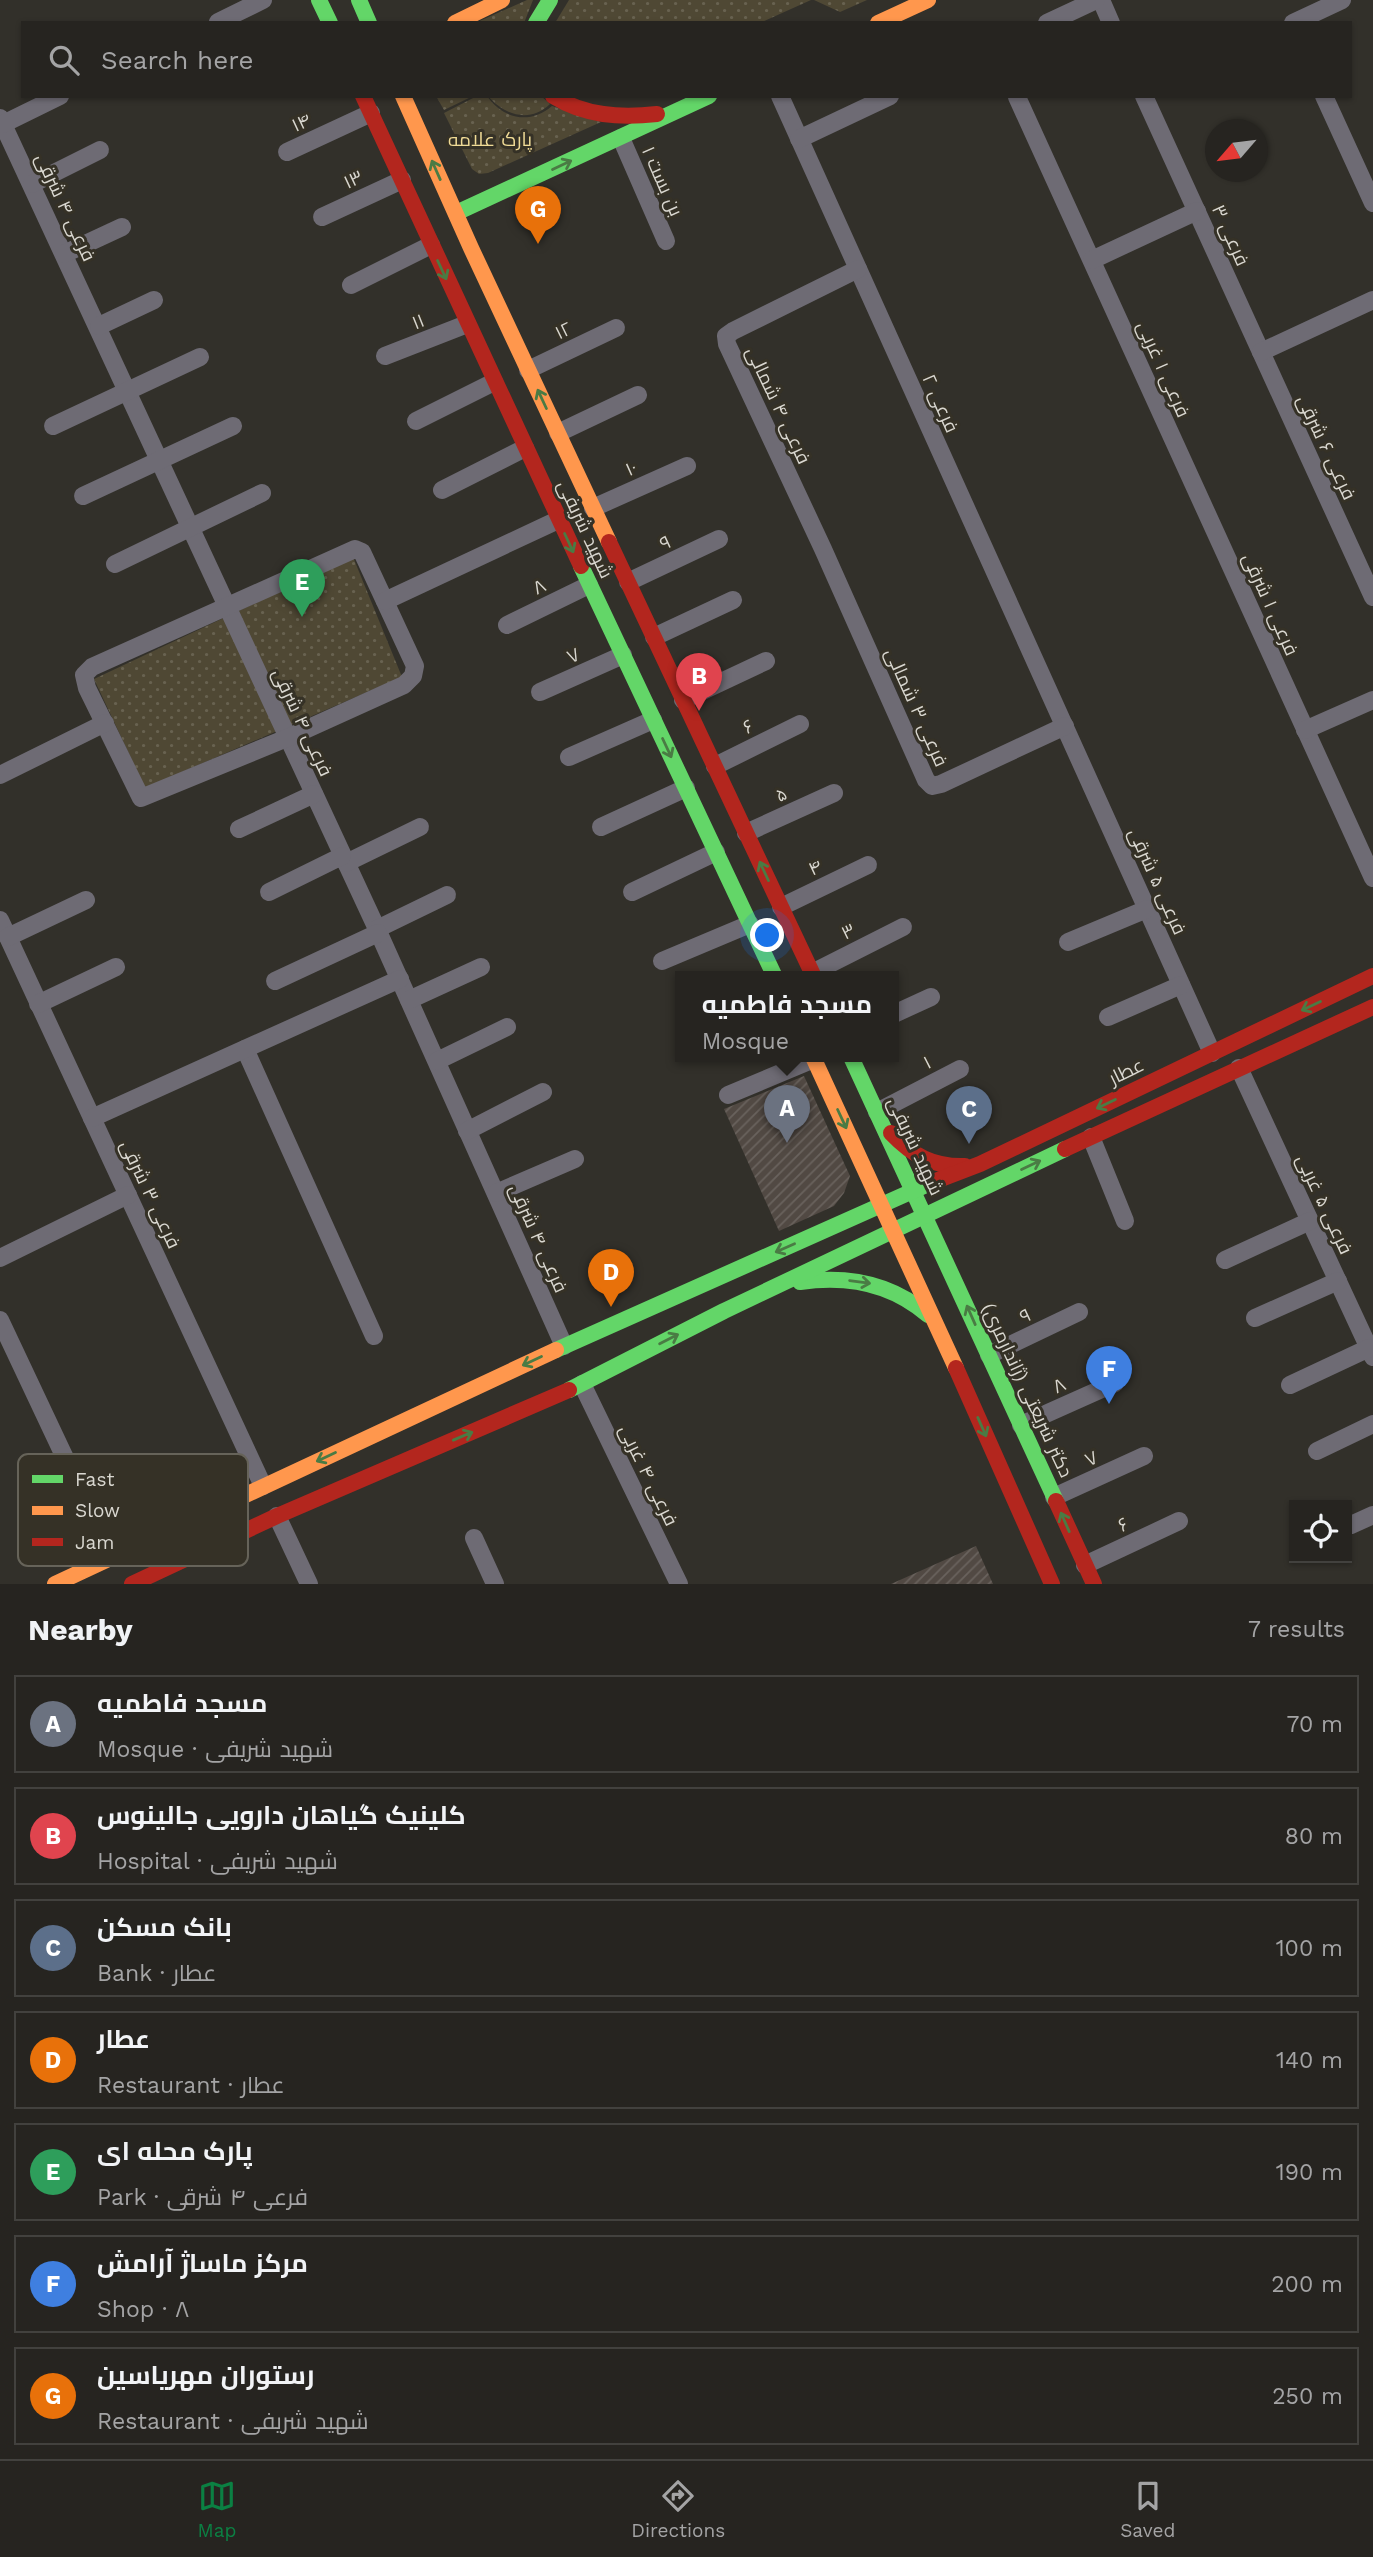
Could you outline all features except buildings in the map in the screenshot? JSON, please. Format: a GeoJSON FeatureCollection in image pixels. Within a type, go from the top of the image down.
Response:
{"type":"FeatureCollection","features":[{"type":"Feature","properties":{"kind":"main road"},"geometry":{"type":"LineString","coordinates":[[319,0],[329,21]]}},
{"type":"Feature","properties":{"kind":"main road"},"geometry":{"type":"LineString","coordinates":[[359,0],[368,21]]}},
{"type":"Feature","properties":{"kind":"main road"},"geometry":{"type":"LineString","coordinates":[[459,21],[502,0]]}},
{"type":"Feature","properties":{"kind":"main road"},"geometry":{"type":"LineString","coordinates":[[537,21],[550,0]]}},
{"type":"Feature","properties":{"kind":"main road"},"geometry":{"type":"LineString","coordinates":[[882,21],[928,0]]}},
{"type":"Feature","properties":{"kind":"main road","name":"شهید شریفی"},"geometry":{"type":"LineString","coordinates":[[404,98],[558,433],[554,468],[558,520],[772,971]]}},
{"type":"Feature","properties":{"kind":"main road"},"geometry":{"type":"LineString","coordinates":[[557,98],[576,109],[596,113],[627,116],[669,113]]}},
{"type":"Feature","properties":{"kind":"main road"},"geometry":{"type":"LineString","coordinates":[[456,214],[704,98]]}},
{"type":"Feature","properties":{"kind":"main road","name":"شهید شریفی"},"geometry":{"type":"LineString","coordinates":[[367,105],[525,448],[554,468],[593,508],[811,971]]}},
{"type":"Feature","properties":{"kind":"main road","name":"عطار"},"geometry":{"type":"LineString","coordinates":[[248,1530],[278,1516],[424,1432],[564,1346],[911,1191],[979,1164],[1373,976]]}},
{"type":"Feature","properties":{"kind":"main road","name":"عطار"},"geometry":{"type":"LineString","coordinates":[[248,1493],[424,1432],[582,1384],[724,1311],[992,1182],[1373,1007]]}},
{"type":"Feature","properties":{"kind":"main road"},"geometry":{"type":"LineString","coordinates":[[816,1062],[881,1206]]}},
{"type":"Feature","properties":{"kind":"main road","name":"شهید شریفی"},"geometry":{"type":"LineString","coordinates":[[853,1062],[911,1191],[925,1214]]}},
{"type":"Feature","properties":{"kind":"main road"},"geometry":{"type":"LineString","coordinates":[[880,1119],[909,1153],[929,1163],[948,1167],[979,1164]]}},
{"type":"Feature","properties":{"kind":"main road"},"geometry":{"type":"LineString","coordinates":[[847,1220],[856,1192],[859,1154]]}},
{"type":"Feature","properties":{"kind":"main road"},"geometry":{"type":"LineString","coordinates":[[949,1268],[946,1236],[951,1222],[992,1182]]}},
{"type":"Feature","properties":{"kind":"main road","name":"دکتر شریعتی (ژاندارمری)"},"geometry":{"type":"LineString","coordinates":[[881,1206],[935,1321],[981,1381],[1021,1425],[1094,1584]]}},
{"type":"Feature","properties":{"kind":"main road","name":"دکتر شریعتی (ژاندارمری)"},"geometry":{"type":"LineString","coordinates":[[925,1214],[989,1355],[981,1381],[1052,1584]]}},
{"type":"Feature","properties":{"kind":"main road"},"geometry":{"type":"LineString","coordinates":[[724,1311],[798,1283],[825,1277],[875,1284],[917,1304],[935,1321]]}},
{"type":"Feature","properties":{"kind":"main road","name":"عطار"},"geometry":{"type":"LineString","coordinates":[[55,1584],[93,1566]]}},
{"type":"Feature","properties":{"kind":"main road","name":"عطار"},"geometry":{"type":"LineString","coordinates":[[132,1584],[171,1566]]}},
{"type":"Feature","properties":{"kind":"street"},"geometry":{"type":"LineString","coordinates":[[220,21],[263,0]]}},
{"type":"Feature","properties":{"kind":"street"},"geometry":{"type":"LineString","coordinates":[[1051,21],[1098,0],[1110,21]]}},
{"type":"Feature","properties":{"kind":"street"},"geometry":{"type":"LineString","coordinates":[[1297,21],[1342,0]]}},
{"type":"Feature","properties":{"kind":"street"},"geometry":{"type":"LineString","coordinates":[[2,121],[55,98]]}},
{"type":"Feature","properties":{"kind":"street","name":"فرعی ۲"},"geometry":{"type":"LineString","coordinates":[[781,98],[1065,726]]}},
{"type":"Feature","properties":{"kind":"street"},"geometry":{"type":"LineString","coordinates":[[799,139],[886,98]]}},
{"type":"Feature","properties":{"kind":"street"},"geometry":{"type":"LineString","coordinates":[[1017,98],[1092,260],[1197,211]]}},
{"type":"Feature","properties":{"kind":"street","name":"فرعی ۳"},"geometry":{"type":"LineString","coordinates":[[1145,98],[1261,352]]}},
{"type":"Feature","properties":{"kind":"street"},"geometry":{"type":"LineString","coordinates":[[1325,98],[1373,203]]}},
{"type":"Feature","properties":{"kind":"street","name":"۱۴"},"geometry":{"type":"LineString","coordinates":[[287,152],[367,105]]}},
{"type":"Feature","properties":{"kind":"street","name":"فرعی ۴ شرقی"},"geometry":{"type":"LineString","coordinates":[[2,121],[7,148],[32,184],[99,326],[226,607],[400,979],[564,1346]]}},
{"type":"Feature","properties":{"kind":"street","name":"بن بست ۱"},"geometry":{"type":"LineString","coordinates":[[621,138],[666,242]]}},
{"type":"Feature","properties":{"kind":"street"},"geometry":{"type":"LineString","coordinates":[[32,184],[100,150]]}},
{"type":"Feature","properties":{"kind":"street","name":"۱۳"},"geometry":{"type":"LineString","coordinates":[[322,217],[402,180]]}},
{"type":"Feature","properties":{"kind":"street"},"geometry":{"type":"LineString","coordinates":[[64,254],[122,227]]}},
{"type":"Feature","properties":{"kind":"street"},"geometry":{"type":"LineString","coordinates":[[351,285],[430,245]]}},
{"type":"Feature","properties":{"kind":"street","name":"فرعی ۱ غربی"},"geometry":{"type":"LineString","coordinates":[[1092,260],[1199,495]]}},
{"type":"Feature","properties":{"kind":"street","name":"فرعی ۴ شمالی"},"geometry":{"type":"LineString","coordinates":[[823,550],[727,344],[726,336],[858,269]]}},
{"type":"Feature","properties":{"kind":"street"},"geometry":{"type":"LineString","coordinates":[[99,326],[154,300]]}},
{"type":"Feature","properties":{"kind":"street"},"geometry":{"type":"LineString","coordinates":[[1261,352],[1373,300]]}},
{"type":"Feature","properties":{"kind":"street","name":"۱۱"},"geometry":{"type":"LineString","coordinates":[[385,356],[467,324]]}},
{"type":"Feature","properties":{"kind":"street","name":"۱۲"},"geometry":{"type":"LineString","coordinates":[[528,370],[616,328]]}},
{"type":"Feature","properties":{"kind":"street","name":"فرعی ۶ شرقی"},"geometry":{"type":"LineString","coordinates":[[1261,352],[1373,597]]}},
{"type":"Feature","properties":{"kind":"street"},"geometry":{"type":"LineString","coordinates":[[53,426],[200,357]]}},
{"type":"Feature","properties":{"kind":"street"},"geometry":{"type":"LineString","coordinates":[[416,421],[494,382]]}},
{"type":"Feature","properties":{"kind":"street"},"geometry":{"type":"LineString","coordinates":[[558,433],[638,394]]}},
{"type":"Feature","properties":{"kind":"street"},"geometry":{"type":"LineString","coordinates":[[83,496],[233,426]]}},
{"type":"Feature","properties":{"kind":"street"},"geometry":{"type":"LineString","coordinates":[[442,490],[525,448]]}},
{"type":"Feature","properties":{"kind":"street","name":"۱۰"},"geometry":{"type":"LineString","coordinates":[[593,508],[687,466]]}},
{"type":"Feature","properties":{"kind":"street"},"geometry":{"type":"LineString","coordinates":[[115,564],[262,494]]}},
{"type":"Feature","properties":{"kind":"street","name":"فرعی ۱ شرقی"},"geometry":{"type":"LineString","coordinates":[[1199,495],[1306,730]]}},
{"type":"Feature","properties":{"kind":"street"},"geometry":{"type":"LineString","coordinates":[[385,601],[558,520]]}},
{"type":"Feature","properties":{"kind":"street","name":"۹"},"geometry":{"type":"LineString","coordinates":[[628,582],[719,539]]}},
{"type":"Feature","properties":{"kind":"street"},"geometry":{"type":"LineString","coordinates":[[355,549],[362,552],[385,601],[415,666],[413,677],[404,685],[287,738],[141,798],[87,688],[84,675],[92,667],[355,549]]}},
{"type":"Feature","properties":{"kind":"street","name":"فرعی ۳ شمالی"},"geometry":{"type":"LineString","coordinates":[[823,550],[926,780],[932,786],[1065,726]]}},
{"type":"Feature","properties":{"kind":"street","name":"۸"},"geometry":{"type":"LineString","coordinates":[[507,625],[589,585]]}},
{"type":"Feature","properties":{"kind":"street"},"geometry":{"type":"LineString","coordinates":[[654,637],[733,600]]}},
{"type":"Feature","properties":{"kind":"street","name":"۷"},"geometry":{"type":"LineString","coordinates":[[540,692],[623,655]]}},
{"type":"Feature","properties":{"kind":"street"},"geometry":{"type":"LineString","coordinates":[[683,700],[766,661]]}},
{"type":"Feature","properties":{"kind":"street"},"geometry":{"type":"LineString","coordinates":[[1373,700],[1306,730],[1373,878]]}},
{"type":"Feature","properties":{"kind":"street"},"geometry":{"type":"LineString","coordinates":[[569,757],[653,720]]}},
{"type":"Feature","properties":{"kind":"street"},"geometry":{"type":"LineString","coordinates":[[0,775],[105,723]]}},
{"type":"Feature","properties":{"kind":"street","name":"۶"},"geometry":{"type":"LineString","coordinates":[[715,766],[800,724]]}},
{"type":"Feature","properties":{"kind":"street","name":"فرعی ۵ شرقی"},"geometry":{"type":"LineString","coordinates":[[1065,726],[1212,1053]]}},
{"type":"Feature","properties":{"kind":"street"},"geometry":{"type":"LineString","coordinates":[[601,827],[686,788]]}},
{"type":"Feature","properties":{"kind":"street","name":"۵"},"geometry":{"type":"LineString","coordinates":[[746,833],[834,793]]}},
{"type":"Feature","properties":{"kind":"street"},"geometry":{"type":"LineString","coordinates":[[239,829],[314,794]]}},
{"type":"Feature","properties":{"kind":"street"},"geometry":{"type":"LineString","coordinates":[[269,892],[420,827]]}},
{"type":"Feature","properties":{"kind":"street"},"geometry":{"type":"LineString","coordinates":[[632,892],[716,852]]}},
{"type":"Feature","properties":{"kind":"street","name":"۴"},"geometry":{"type":"LineString","coordinates":[[781,906],[868,865]]}},
{"type":"Feature","properties":{"kind":"street"},"geometry":{"type":"LineString","coordinates":[[275,981],[447,895]]}},
{"type":"Feature","properties":{"kind":"street"},"geometry":{"type":"LineString","coordinates":[[8,937],[86,900]]}},
{"type":"Feature","properties":{"kind":"street"},"geometry":{"type":"LineString","coordinates":[[1068,942],[1147,909]]}},
{"type":"Feature","properties":{"kind":"street","name":"فرعی ۳ شرقی"},"geometry":{"type":"LineString","coordinates":[[0,920],[263,1486]]}},
{"type":"Feature","properties":{"kind":"street"},"geometry":{"type":"LineString","coordinates":[[662,961],[750,924]]}},
{"type":"Feature","properties":{"kind":"street","name":"۳"},"geometry":{"type":"LineString","coordinates":[[821,971],[903,928]]}},
{"type":"Feature","properties":{"kind":"street"},"geometry":{"type":"LineString","coordinates":[[38,1004],[116,967]]}},
{"type":"Feature","properties":{"kind":"street"},"geometry":{"type":"LineString","coordinates":[[409,1000],[481,967]]}},
{"type":"Feature","properties":{"kind":"street"},"geometry":{"type":"LineString","coordinates":[[92,1118],[400,979]]}},
{"type":"Feature","properties":{"kind":"street"},"geometry":{"type":"LineString","coordinates":[[1108,1017],[1181,985]]}},
{"type":"Feature","properties":{"kind":"street"},"geometry":{"type":"LineString","coordinates":[[899,1012],[931,997]]}},
{"type":"Feature","properties":{"kind":"street"},"geometry":{"type":"LineString","coordinates":[[437,1062],[507,1027]]}},
{"type":"Feature","properties":{"kind":"street"},"geometry":{"type":"LineString","coordinates":[[245,1049],[374,1336]]}},
{"type":"Feature","properties":{"kind":"street"},"geometry":{"type":"LineString","coordinates":[[728,1095],[805,1062]]}},
{"type":"Feature","properties":{"kind":"street","name":"فرعی ۵ غربی"},"geometry":{"type":"LineString","coordinates":[[1239,1068],[1371,1353]]}},
{"type":"Feature","properties":{"kind":"street","name":"۱"},"geometry":{"type":"LineString","coordinates":[[880,1119],[960,1069]]}},
{"type":"Feature","properties":{"kind":"street"},"geometry":{"type":"LineString","coordinates":[[467,1130],[543,1092]]}},
{"type":"Feature","properties":{"kind":"street"},"geometry":{"type":"LineString","coordinates":[[1091,1137],[1125,1221]]}},
{"type":"Feature","properties":{"kind":"street"},"geometry":{"type":"LineString","coordinates":[[496,1193],[575,1159]]}},
{"type":"Feature","properties":{"kind":"street"},"geometry":{"type":"LineString","coordinates":[[0,1258],[128,1195]]}},
{"type":"Feature","properties":{"kind":"street"},"geometry":{"type":"LineString","coordinates":[[1225,1260],[1310,1221]]}},
{"type":"Feature","properties":{"kind":"street"},"geometry":{"type":"LineString","coordinates":[[1255,1318],[1338,1281]]}},
{"type":"Feature","properties":{"kind":"street","name":"۹"},"geometry":{"type":"LineString","coordinates":[[989,1355],[1079,1312]]}},
{"type":"Feature","properties":{"kind":"street"},"geometry":{"type":"LineString","coordinates":[[0,1320],[63,1454]]}},
{"type":"Feature","properties":{"kind":"street"},"geometry":{"type":"LineString","coordinates":[[1290,1385],[1371,1353]]}},
{"type":"Feature","properties":{"kind":"street","name":"۸"},"geometry":{"type":"LineString","coordinates":[[1021,1425],[1115,1382]]}},
{"type":"Feature","properties":{"kind":"street","name":"فرعی ۴ غربی"},"geometry":{"type":"LineString","coordinates":[[582,1384],[679,1584]]}},
{"type":"Feature","properties":{"kind":"street"},"geometry":{"type":"LineString","coordinates":[[1317,1451],[1373,1424]]}},
{"type":"Feature","properties":{"kind":"street","name":"۷"},"geometry":{"type":"LineString","coordinates":[[1054,1497],[1144,1456]]}},
{"type":"Feature","properties":{"kind":"street"},"geometry":{"type":"LineString","coordinates":[[1352,1525],[1373,1515]]}},
{"type":"Feature","properties":{"kind":"street"},"geometry":{"type":"LineString","coordinates":[[278,1516],[309,1584]]}},
{"type":"Feature","properties":{"kind":"street","name":"۶"},"geometry":{"type":"LineString","coordinates":[[1085,1565],[1179,1521]]}},
{"type":"Feature","properties":{"kind":"street"},"geometry":{"type":"LineString","coordinates":[[474,1538],[495,1584]]}},
{"type":"Feature","properties":{"kind":"green space"},"geometry":{"type":"Polygon","coordinates":[[[527,0],[533,0],[525,21],[480,21],[527,0]]]}},
{"type":"Feature","properties":{"kind":"green space"},"geometry":{"type":"Polygon","coordinates":[[[569,0],[811,0],[764,21],[556,21],[569,0]]]}},
{"type":"Feature","properties":{"kind":"green space"},"geometry":{"type":"Polygon","coordinates":[[[814,0],[867,0],[840,12],[814,0]]]}},
{"type":"Feature","properties":{"kind":"green space","name":"پارک علامه"},"geometry":{"type":"Polygon","coordinates":[[[437,98],[469,98],[444,110],[437,98]]]}},
{"type":"Feature","properties":{"kind":"green space","name":"پارک علامه"},"geometry":{"type":"Polygon","coordinates":[[[473,98],[488,98],[501,110],[517,117],[535,116],[552,106],[601,122],[488,173],[479,174],[472,169],[444,113],[473,98]]]}},
{"type":"Feature","properties":{"kind":"green space"},"geometry":{"type":"Polygon","coordinates":[[[490,98],[543,98],[550,104],[534,114],[518,115],[490,98]]]}},
{"type":"Feature","properties":{"kind":"green space"},"geometry":{"type":"Polygon","coordinates":[[[353,557],[402,677],[145,788],[94,679],[353,557]]]}},
{"type":"Feature","properties":{"kind":"traffic: fast"},"geometry":{"type":"LineString","coordinates":[[319,0],[329,21]]}},
{"type":"Feature","properties":{"kind":"traffic: fast"},"geometry":{"type":"LineString","coordinates":[[359,0],[368,21]]}},
{"type":"Feature","properties":{"kind":"traffic: fast"},"geometry":{"type":"LineString","coordinates":[[537,21],[550,0]]}},
{"type":"Feature","properties":{"kind":"traffic: fast"},"geometry":{"type":"LineString","coordinates":[[456,213],[705,98]]}},
{"type":"Feature","properties":{"kind":"traffic: fast"},"geometry":{"type":"LineString","coordinates":[[581,566],[772,971]]}},
{"type":"Feature","properties":{"kind":"traffic: fast"},"geometry":{"type":"LineString","coordinates":[[853,1062],[1056,1501]]}},
{"type":"Feature","properties":{"kind":"traffic: fast"},"geometry":{"type":"LineString","coordinates":[[569,1390],[724,1311],[1065,1149]]}},
{"type":"Feature","properties":{"kind":"traffic: fast"},"geometry":{"type":"LineString","coordinates":[[556,1350],[933,1182]]}},
{"type":"Feature","properties":{"kind":"traffic: fast"},"geometry":{"type":"LineString","coordinates":[[800,1282],[835,1280],[868,1284],[899,1295],[928,1315]]}},
{"type":"Feature","properties":{"kind":"traffic: slow"},"geometry":{"type":"LineString","coordinates":[[459,21],[502,0]]}},
{"type":"Feature","properties":{"kind":"traffic: slow"},"geometry":{"type":"LineString","coordinates":[[882,21],[928,0]]}},
{"type":"Feature","properties":{"kind":"traffic: slow"},"geometry":{"type":"LineString","coordinates":[[404,98],[609,542]]}},
{"type":"Feature","properties":{"kind":"traffic: slow"},"geometry":{"type":"LineString","coordinates":[[815,1062],[956,1368]]}},
{"type":"Feature","properties":{"kind":"traffic: slow"},"geometry":{"type":"LineString","coordinates":[[248,1494],[556,1350]]}},
{"type":"Feature","properties":{"kind":"traffic: slow"},"geometry":{"type":"LineString","coordinates":[[55,1584],[94,1566]]}},
{"type":"Feature","properties":{"kind":"traffic: jam"},"geometry":{"type":"LineString","coordinates":[[364,98],[581,566]]}},
{"type":"Feature","properties":{"kind":"traffic: jam"},"geometry":{"type":"LineString","coordinates":[[556,98],[590,112],[630,116],[657,114]]}},
{"type":"Feature","properties":{"kind":"traffic: jam"},"geometry":{"type":"LineString","coordinates":[[609,542],[811,971]]}},
{"type":"Feature","properties":{"kind":"traffic: jam"},"geometry":{"type":"LineString","coordinates":[[933,1182],[980,1164],[1373,976]]}},
{"type":"Feature","properties":{"kind":"traffic: jam"},"geometry":{"type":"LineString","coordinates":[[1065,1149],[1373,1007]]}},
{"type":"Feature","properties":{"kind":"traffic: jam"},"geometry":{"type":"LineString","coordinates":[[891,1133],[924,1159],[965,1166]]}},
{"type":"Feature","properties":{"kind":"traffic: jam"},"geometry":{"type":"LineString","coordinates":[[956,1368],[1052,1584]]}},
{"type":"Feature","properties":{"kind":"traffic: jam"},"geometry":{"type":"LineString","coordinates":[[248,1530],[569,1390]]}},
{"type":"Feature","properties":{"kind":"traffic: jam"},"geometry":{"type":"LineString","coordinates":[[1056,1501],[1094,1584]]}},
{"type":"Feature","properties":{"kind":"traffic: jam"},"geometry":{"type":"LineString","coordinates":[[132,1584],[170,1566]]}},
{"type":"Feature","properties":{"kind":"place","name":"رستوران مهریاسین"},"geometry":{"type":"Point","coordinates":[538,244]}},
{"type":"Feature","properties":{"kind":"place","name":"پارک محله ای"},"geometry":{"type":"Point","coordinates":[302,617]}},
{"type":"Feature","properties":{"kind":"place","name":"کلینیک گیاهان دارویی جالینوس"},"geometry":{"type":"Point","coordinates":[699,711]}},
{"type":"Feature","properties":{"kind":"place","name":"مسجد فاطمیه"},"geometry":{"type":"Point","coordinates":[787,1143]}},
{"type":"Feature","properties":{"kind":"place","name":"بانک مسکن"},"geometry":{"type":"Point","coordinates":[969,1144]}},
{"type":"Feature","properties":{"kind":"place","name":"عطار"},"geometry":{"type":"Point","coordinates":[611,1307]}},
{"type":"Feature","properties":{"kind":"place","name":"مرکز ماساژ آرامش"},"geometry":{"type":"Point","coordinates":[1109,1404]}}]}
